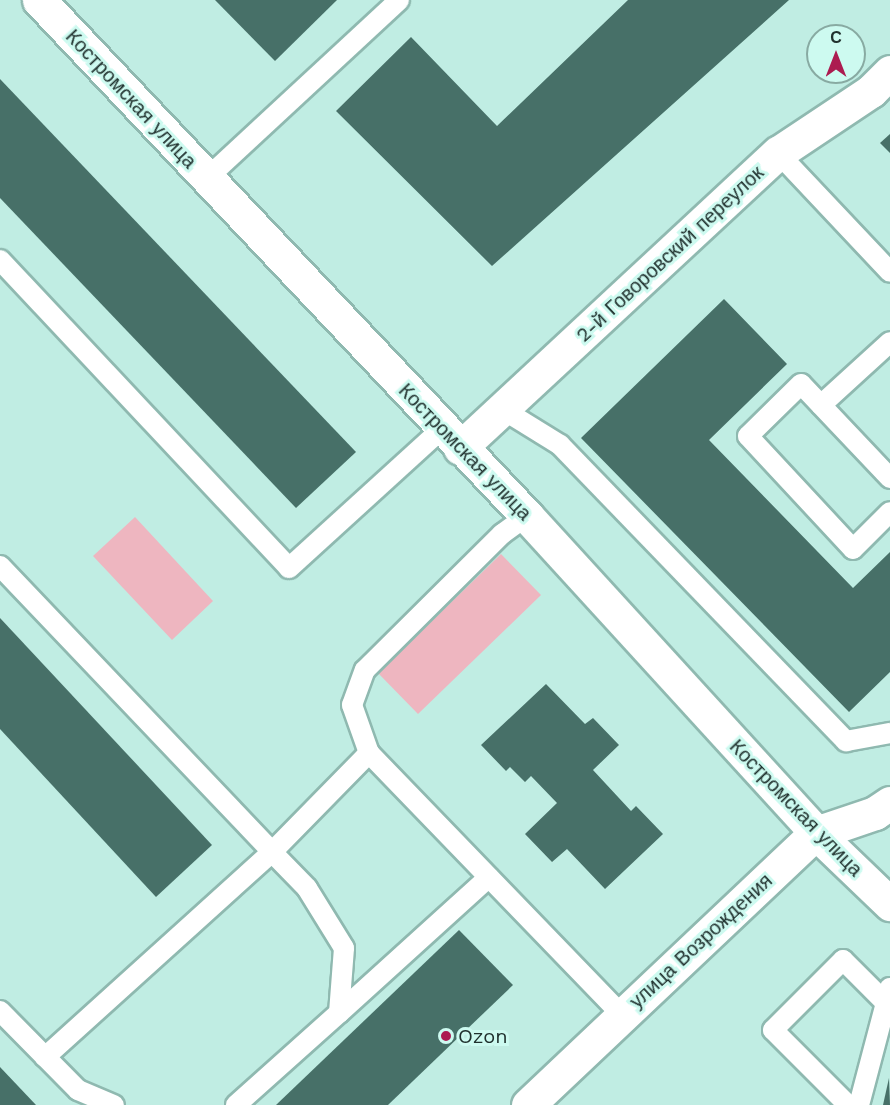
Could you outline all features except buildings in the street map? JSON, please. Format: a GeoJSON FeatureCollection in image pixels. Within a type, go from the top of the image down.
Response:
{"type":"FeatureCollection","features":[{"type":"Feature","properties":{"kind":"street","name":"Костромская улица"},"geometry":{"type":"LineString","coordinates":[[39,0],[451,439],[527,516],[816,833],[890,904]]}},
{"type":"Feature","properties":{"kind":"street","name":"2-й Говоровский переулок"},"geometry":{"type":"LineString","coordinates":[[451,439],[502,409],[778,153],[871,91],[890,72]]}},
{"type":"Feature","properties":{"kind":"street","name":"улица Возрождения"},"geometry":{"type":"LineString","coordinates":[[528,1105],[816,833],[875,813],[890,803]]}},
{"type":"Feature","properties":{"kind":"lane"},"geometry":{"type":"LineString","coordinates":[[206,179],[399,0]]}},
{"type":"Feature","properties":{"kind":"lane"},"geometry":{"type":"LineString","coordinates":[[778,153],[890,272]]}},
{"type":"Feature","properties":{"kind":"lane"},"geometry":{"type":"LineString","coordinates":[[0,260],[289,568],[451,439]]}},
{"type":"Feature","properties":{"kind":"lane"},"geometry":{"type":"LineString","coordinates":[[820,405],[890,342]]}},
{"type":"Feature","properties":{"kind":"lane"},"geometry":{"type":"LineString","coordinates":[[890,478],[801,384],[748,436],[853,549],[890,512]]}},
{"type":"Feature","properties":{"kind":"lane"},"geometry":{"type":"LineString","coordinates":[[502,409],[560,445],[846,741],[890,733]]}},
{"type":"Feature","properties":{"kind":"lane"},"geometry":{"type":"LineString","coordinates":[[527,516],[502,534],[365,670],[352,705],[369,753],[622,1015]]}},
{"type":"Feature","properties":{"kind":"lane"},"geometry":{"type":"LineString","coordinates":[[0,566],[307,888],[344,948],[339,1013]]}},
{"type":"Feature","properties":{"kind":"lane"},"geometry":{"type":"LineString","coordinates":[[45,1057],[272,852],[369,753]]}},
{"type":"Feature","properties":{"kind":"lane"},"geometry":{"type":"LineString","coordinates":[[236,1105],[489,877]]}},
{"type":"Feature","properties":{"kind":"lane"},"geometry":{"type":"LineString","coordinates":[[848,1105],[773,1030],[843,960],[888,996],[859,1105]]}},
{"type":"Feature","properties":{"kind":"lane"},"geometry":{"type":"LineString","coordinates":[[0,1011],[78,1090],[114,1105]]}},
{"type":"Feature","properties":{"kind":"shaded area"},"geometry":{"type":"Polygon","coordinates":[[[135,517],[213,601],[172,640],[93,556],[135,517]]]}},
{"type":"Feature","properties":{"kind":"shaded area"},"geometry":{"type":"Polygon","coordinates":[[[501,554],[541,595],[418,714],[378,673],[501,554]]]}},
{"type":"Feature","properties":{"kind":"place","name":"Ozon"},"geometry":{"type":"Point","coordinates":[446,1036]}}]}
